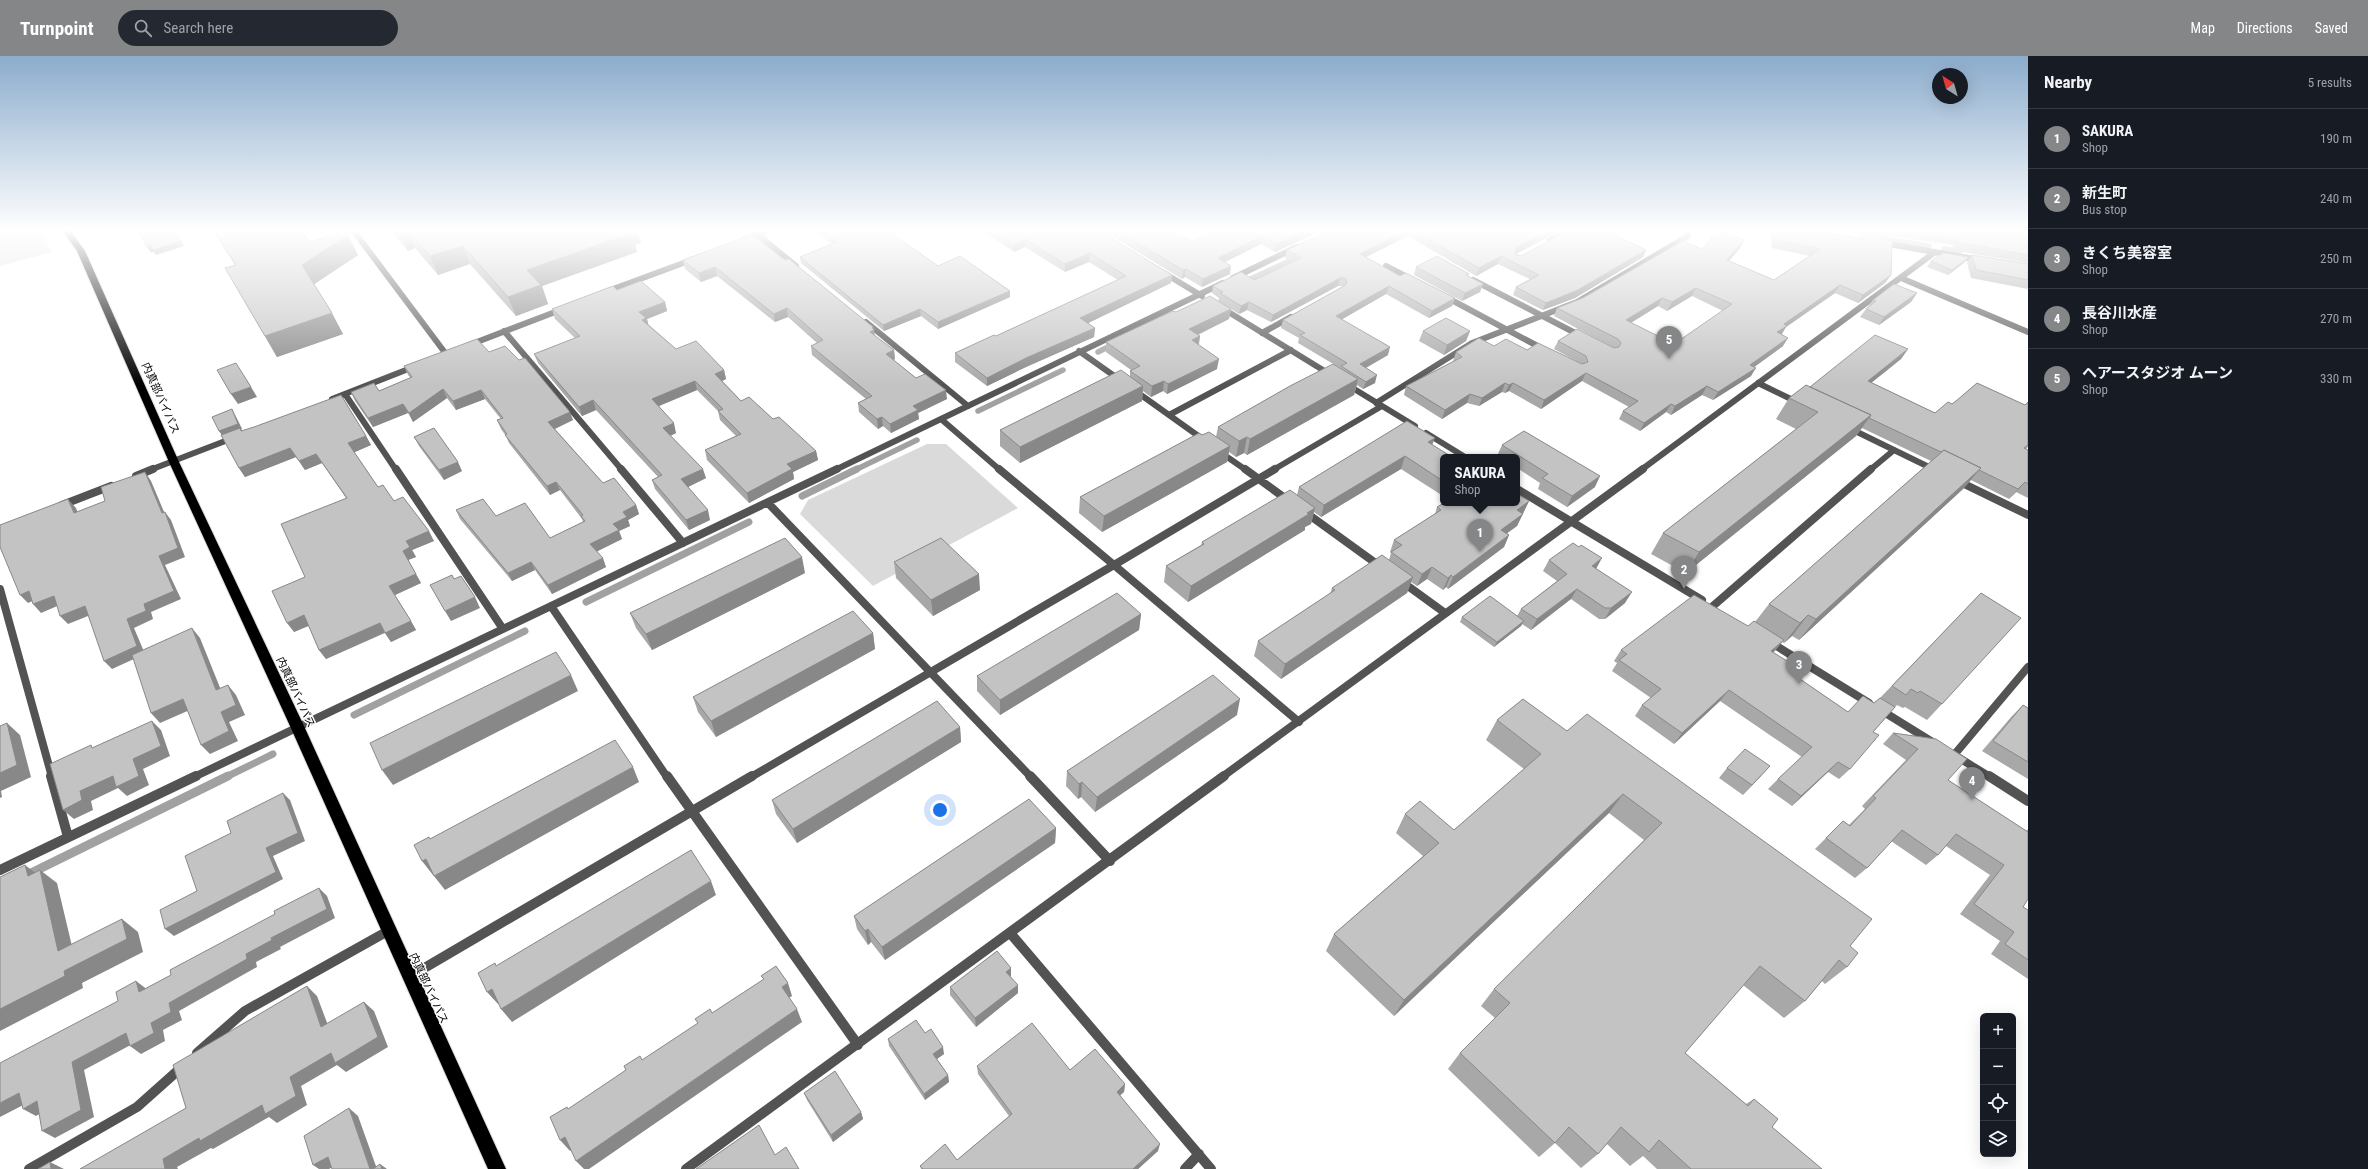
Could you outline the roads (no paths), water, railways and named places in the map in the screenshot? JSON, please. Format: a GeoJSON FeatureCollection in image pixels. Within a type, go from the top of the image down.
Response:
{"type":"FeatureCollection","features":[{"type":"Feature","properties":{"kind":"highway","name":"内真部バイパス"},"geometry":{"type":"LineString","coordinates":[[95,282],[174,462],[297,726],[388,931],[497,1169]]}},
{"type":"Feature","properties":{"kind":"street"},"geometry":{"type":"LineString","coordinates":[[392,282],[446,354]]}},
{"type":"Feature","properties":{"kind":"street"},"geometry":{"type":"LineString","coordinates":[[598,295],[632,282]]}},
{"type":"Feature","properties":{"kind":"street"},"geometry":{"type":"LineString","coordinates":[[1179,282],[1212,302]]}},
{"type":"Feature","properties":{"kind":"street"},"geometry":{"type":"LineString","coordinates":[[0,870],[297,726],[768,503],[1224,282]]}},
{"type":"Feature","properties":{"kind":"street"},"geometry":{"type":"LineString","coordinates":[[1416,282],[1420,284]]}},
{"type":"Feature","properties":{"kind":"street"},"geometry":{"type":"LineString","coordinates":[[1477,282],[1584,338]]}},
{"type":"Feature","properties":{"kind":"street"},"geometry":{"type":"LineString","coordinates":[[409,977],[932,672],[1259,479],[1379,404],[1472,343],[1543,317],[1577,302],[1611,282]]}},
{"type":"Feature","properties":{"kind":"street"},"geometry":{"type":"LineString","coordinates":[[686,1169],[1011,934],[1572,522],[1896,282]]}},
{"type":"Feature","properties":{"kind":"street"},"geometry":{"type":"LineString","coordinates":[[1910,282],[2028,332]]}},
{"type":"Feature","properties":{"kind":"street"},"geometry":{"type":"LineString","coordinates":[[1440,294],[1553,354]]}},
{"type":"Feature","properties":{"kind":"street"},"geometry":{"type":"LineString","coordinates":[[1218,305],[1460,454]]}},
{"type":"Feature","properties":{"kind":"street"},"geometry":{"type":"LineString","coordinates":[[461,348],[569,306]]}},
{"type":"Feature","properties":{"kind":"street"},"geometry":{"type":"LineString","coordinates":[[1262,332],[1295,315]]}},
{"type":"Feature","properties":{"kind":"street"},"geometry":{"type":"LineString","coordinates":[[863,320],[968,406]]}},
{"type":"Feature","properties":{"kind":"street"},"geometry":{"type":"LineString","coordinates":[[504,332],[683,543]]}},
{"type":"Feature","properties":{"kind":"street"},"geometry":{"type":"LineString","coordinates":[[1169,415],[1291,350]]}},
{"type":"Feature","properties":{"kind":"street"},"geometry":{"type":"LineString","coordinates":[[439,356],[454,351]]}},
{"type":"Feature","properties":{"kind":"street"},"geometry":{"type":"LineString","coordinates":[[1080,352],[1259,479],[1445,614]]}},
{"type":"Feature","properties":{"kind":"street"},"geometry":{"type":"LineString","coordinates":[[323,403],[425,362]]}},
{"type":"Feature","properties":{"kind":"street"},"geometry":{"type":"LineString","coordinates":[[1758,383],[1808,407]]}},
{"type":"Feature","properties":{"kind":"street"},"geometry":{"type":"LineString","coordinates":[[344,394],[502,629]]}},
{"type":"Feature","properties":{"kind":"street"},"geometry":{"type":"LineString","coordinates":[[941,419],[1022,490],[1114,565],[1299,722]]}},
{"type":"Feature","properties":{"kind":"street"},"geometry":{"type":"LineString","coordinates":[[1844,425],[1944,474]]}},
{"type":"Feature","properties":{"kind":"street"},"geometry":{"type":"LineString","coordinates":[[52,509],[244,434]]}},
{"type":"Feature","properties":{"kind":"street"},"geometry":{"type":"LineString","coordinates":[[1520,491],[1716,608],[1894,450]]}},
{"type":"Feature","properties":{"kind":"street"},"geometry":{"type":"LineString","coordinates":[[1951,477],[2028,515]]}},
{"type":"Feature","properties":{"kind":"street"},"geometry":{"type":"LineString","coordinates":[[768,503],[932,672],[1110,861]]}},
{"type":"Feature","properties":{"kind":"street"},"geometry":{"type":"LineString","coordinates":[[0,589],[68,837]]}},
{"type":"Feature","properties":{"kind":"street"},"geometry":{"type":"LineString","coordinates":[[551,606],[691,812],[858,1045]]}},
{"type":"Feature","properties":{"kind":"street"},"geometry":{"type":"LineString","coordinates":[[1759,635],[2028,801]]}},
{"type":"Feature","properties":{"kind":"street"},"geometry":{"type":"LineString","coordinates":[[1948,751],[2028,667]]}},
{"type":"Feature","properties":{"kind":"street"},"geometry":{"type":"LineString","coordinates":[[29,1169],[136,1107],[245,1011],[388,931]]}},
{"type":"Feature","properties":{"kind":"street"},"geometry":{"type":"LineString","coordinates":[[1011,934],[1211,1169]]}},
{"type":"Feature","properties":{"kind":"street"},"geometry":{"type":"LineString","coordinates":[[1185,1169],[1199,1154]]}},
{"type":"Feature","properties":{"kind":"waterway"},"geometry":{"type":"LineString","coordinates":[[1098,352],[1114,344]]}},
{"type":"Feature","properties":{"kind":"waterway"},"geometry":{"type":"LineString","coordinates":[[978,411],[1063,370]]}},
{"type":"Feature","properties":{"kind":"waterway"},"geometry":{"type":"LineString","coordinates":[[855,470],[917,440]]}},
{"type":"Feature","properties":{"kind":"waterway"},"geometry":{"type":"LineString","coordinates":[[802,496],[857,469]]}},
{"type":"Feature","properties":{"kind":"waterway"},"geometry":{"type":"LineString","coordinates":[[586,602],[749,522]]}},
{"type":"Feature","properties":{"kind":"waterway"},"geometry":{"type":"LineString","coordinates":[[354,715],[525,631]]}},
{"type":"Feature","properties":{"kind":"waterway"},"geometry":{"type":"LineString","coordinates":[[226,777],[273,754]]}},
{"type":"Feature","properties":{"kind":"waterway"},"geometry":{"type":"LineString","coordinates":[[25,876],[228,776]]}},
{"type":"Feature","properties":{"kind":"place","name":"ヘアースタジオ ムーン"},"geometry":{"type":"Point","coordinates":[1669,359]}},
{"type":"Feature","properties":{"kind":"place","name":"SAKURA"},"geometry":{"type":"Point","coordinates":[1480,552]}},
{"type":"Feature","properties":{"kind":"place","name":"新生町"},"geometry":{"type":"Point","coordinates":[1684,589]}},
{"type":"Feature","properties":{"kind":"place","name":"きくち美容室"},"geometry":{"type":"Point","coordinates":[1799,684]}},
{"type":"Feature","properties":{"kind":"place","name":"長谷川水産"},"geometry":{"type":"Point","coordinates":[1972,800]}}]}
